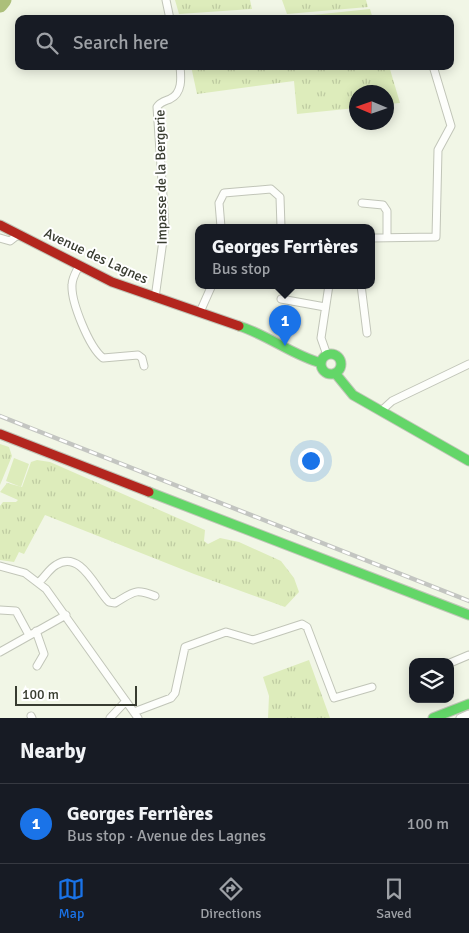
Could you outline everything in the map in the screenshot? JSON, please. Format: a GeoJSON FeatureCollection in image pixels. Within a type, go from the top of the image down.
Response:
{"type":"FeatureCollection","features":[{"type":"Feature","properties":{"kind":"street"},"geometry":{"type":"LineString","coordinates":[[166,0],[169,15]]}},
{"type":"Feature","properties":{"kind":"street","name":"Impasse de la Bergerie"},"geometry":{"type":"LineString","coordinates":[[155,298],[165,226],[157,107],[160,102],[173,97],[178,91],[182,79],[181,70]]}},
{"type":"Feature","properties":{"kind":"street"},"geometry":{"type":"LineString","coordinates":[[375,238],[436,237],[438,150],[450,126],[434,70]]}},
{"type":"Feature","properties":{"kind":"street"},"geometry":{"type":"LineString","coordinates":[[221,224],[220,203],[224,193],[271,189],[280,197],[281,224]]}},
{"type":"Feature","properties":{"kind":"street"},"geometry":{"type":"LineString","coordinates":[[362,204],[383,205],[387,211],[387,236]]}},
{"type":"Feature","properties":{"kind":"street","name":"Avenue des Lagnes"},"geometry":{"type":"LineString","coordinates":[[0,225],[112,282],[256,331],[303,358],[321,363]]}},
{"type":"Feature","properties":{"kind":"street"},"geometry":{"type":"LineString","coordinates":[[0,238],[10,241],[18,234]]}},
{"type":"Feature","properties":{"kind":"street"},"geometry":{"type":"LineString","coordinates":[[79,266],[73,280],[73,294],[88,339],[96,353],[102,358],[138,355],[142,358],[144,366]]}},
{"type":"Feature","properties":{"kind":"street"},"geometry":{"type":"LineString","coordinates":[[200,312],[210,289]]}},
{"type":"Feature","properties":{"kind":"street"},"geometry":{"type":"LineString","coordinates":[[327,355],[321,338],[328,289]]}},
{"type":"Feature","properties":{"kind":"street"},"geometry":{"type":"LineString","coordinates":[[362,289],[367,333]]}},
{"type":"Feature","properties":{"kind":"street"},"geometry":{"type":"LineString","coordinates":[[281,299],[324,307]]}},
{"type":"Feature","properties":{"kind":"street"},"geometry":{"type":"LineString","coordinates":[[335,373],[340,368],[339,358],[334,354],[327,355],[321,363],[325,372],[335,373],[347,390],[469,461]]}},
{"type":"Feature","properties":{"kind":"street"},"geometry":{"type":"LineString","coordinates":[[381,411],[392,401],[469,364]]}},
{"type":"Feature","properties":{"kind":"street"},"geometry":{"type":"LineString","coordinates":[[0,434],[469,615]]}},
{"type":"Feature","properties":{"kind":"street"},"geometry":{"type":"LineString","coordinates":[[39,582],[56,564],[66,562],[78,565],[87,571],[109,602],[115,603],[131,592],[140,590],[156,596]]}},
{"type":"Feature","properties":{"kind":"street"},"geometry":{"type":"LineString","coordinates":[[0,566],[25,573],[39,582],[66,615],[136,715],[176,694],[184,647],[226,632],[253,640],[302,624],[307,627],[334,698],[372,688]]}},
{"type":"Feature","properties":{"kind":"street"},"geometry":{"type":"LineString","coordinates":[[0,610],[16,611],[32,633],[44,654],[37,666]]}},
{"type":"Feature","properties":{"kind":"street"},"geometry":{"type":"LineString","coordinates":[[0,652],[66,615]]}},
{"type":"Feature","properties":{"kind":"street"},"geometry":{"type":"LineString","coordinates":[[454,661],[469,655]]}},
{"type":"Feature","properties":{"kind":"street"},"geometry":{"type":"LineString","coordinates":[[110,718],[126,701]]}},
{"type":"Feature","properties":{"kind":"street"},"geometry":{"type":"LineString","coordinates":[[438,717],[469,704]]}},
{"type":"Feature","properties":{"kind":"street"},"geometry":{"type":"LineString","coordinates":[[460,718],[469,714]]}},
{"type":"Feature","properties":{"kind":"green space"},"geometry":{"type":"Polygon","coordinates":[[[175,0],[250,0],[252,9],[179,14],[175,0]]]}},
{"type":"Feature","properties":{"kind":"green space"},"geometry":{"type":"Polygon","coordinates":[[[282,0],[366,0],[368,7],[287,14],[282,0]]]}},
{"type":"Feature","properties":{"kind":"green space"},"geometry":{"type":"Polygon","coordinates":[[[370,9],[372,15],[312,15],[370,9]]]}},
{"type":"Feature","properties":{"kind":"green space"},"geometry":{"type":"Polygon","coordinates":[[[192,70],[390,70],[400,103],[394,103],[394,85],[349,85],[349,109],[297,114],[294,81],[197,94],[192,70]]]}},
{"type":"Feature","properties":{"kind":"green space"},"geometry":{"type":"Polygon","coordinates":[[[0,444],[9,447],[12,456],[0,485],[0,444]]]}},
{"type":"Feature","properties":{"kind":"green space"},"geometry":{"type":"Polygon","coordinates":[[[14,458],[29,464],[21,487],[6,481],[14,458]]]}},
{"type":"Feature","properties":{"kind":"green space"},"geometry":{"type":"Polygon","coordinates":[[[37,460],[50,462],[205,530],[204,541],[208,544],[220,538],[239,542],[281,561],[294,578],[299,592],[285,607],[194,574],[45,515],[24,554],[19,552],[14,562],[0,560],[0,506],[3,502],[16,502],[18,500],[0,492],[7,483],[22,487],[31,462],[37,460]]]}},
{"type":"Feature","properties":{"kind":"green space"},"geometry":{"type":"Polygon","coordinates":[[[309,660],[330,718],[268,718],[269,696],[263,677],[309,660]]]}},
{"type":"Feature","properties":{"kind":"waterway"},"geometry":{"type":"LineString","coordinates":[[0,5],[4,0]]}},
{"type":"Feature","properties":{"kind":"railway"},"geometry":{"type":"LineString","coordinates":[[0,416],[469,601]]}},
{"type":"Feature","properties":{"kind":"traffic: fast"},"geometry":{"type":"LineString","coordinates":[[239,326],[321,363]]}},
{"type":"Feature","properties":{"kind":"traffic: fast"},"geometry":{"type":"LineString","coordinates":[[331,354],[338,357],[341,364],[338,371],[331,374],[324,371],[321,364],[324,357],[331,354]]}},
{"type":"Feature","properties":{"kind":"traffic: fast"},"geometry":{"type":"LineString","coordinates":[[335,373],[353,395],[469,461]]}},
{"type":"Feature","properties":{"kind":"traffic: fast"},"geometry":{"type":"LineString","coordinates":[[149,492],[469,615]]}},
{"type":"Feature","properties":{"kind":"traffic: fast"},"geometry":{"type":"LineString","coordinates":[[433,718],[469,704]]}},
{"type":"Feature","properties":{"kind":"traffic: jam"},"geometry":{"type":"LineString","coordinates":[[0,225],[112,282],[239,326]]}},
{"type":"Feature","properties":{"kind":"traffic: jam"},"geometry":{"type":"LineString","coordinates":[[0,434],[149,492]]}},
{"type":"Feature","properties":{"kind":"place","name":"Georges Ferrières"},"geometry":{"type":"Point","coordinates":[285,346]}}]}
